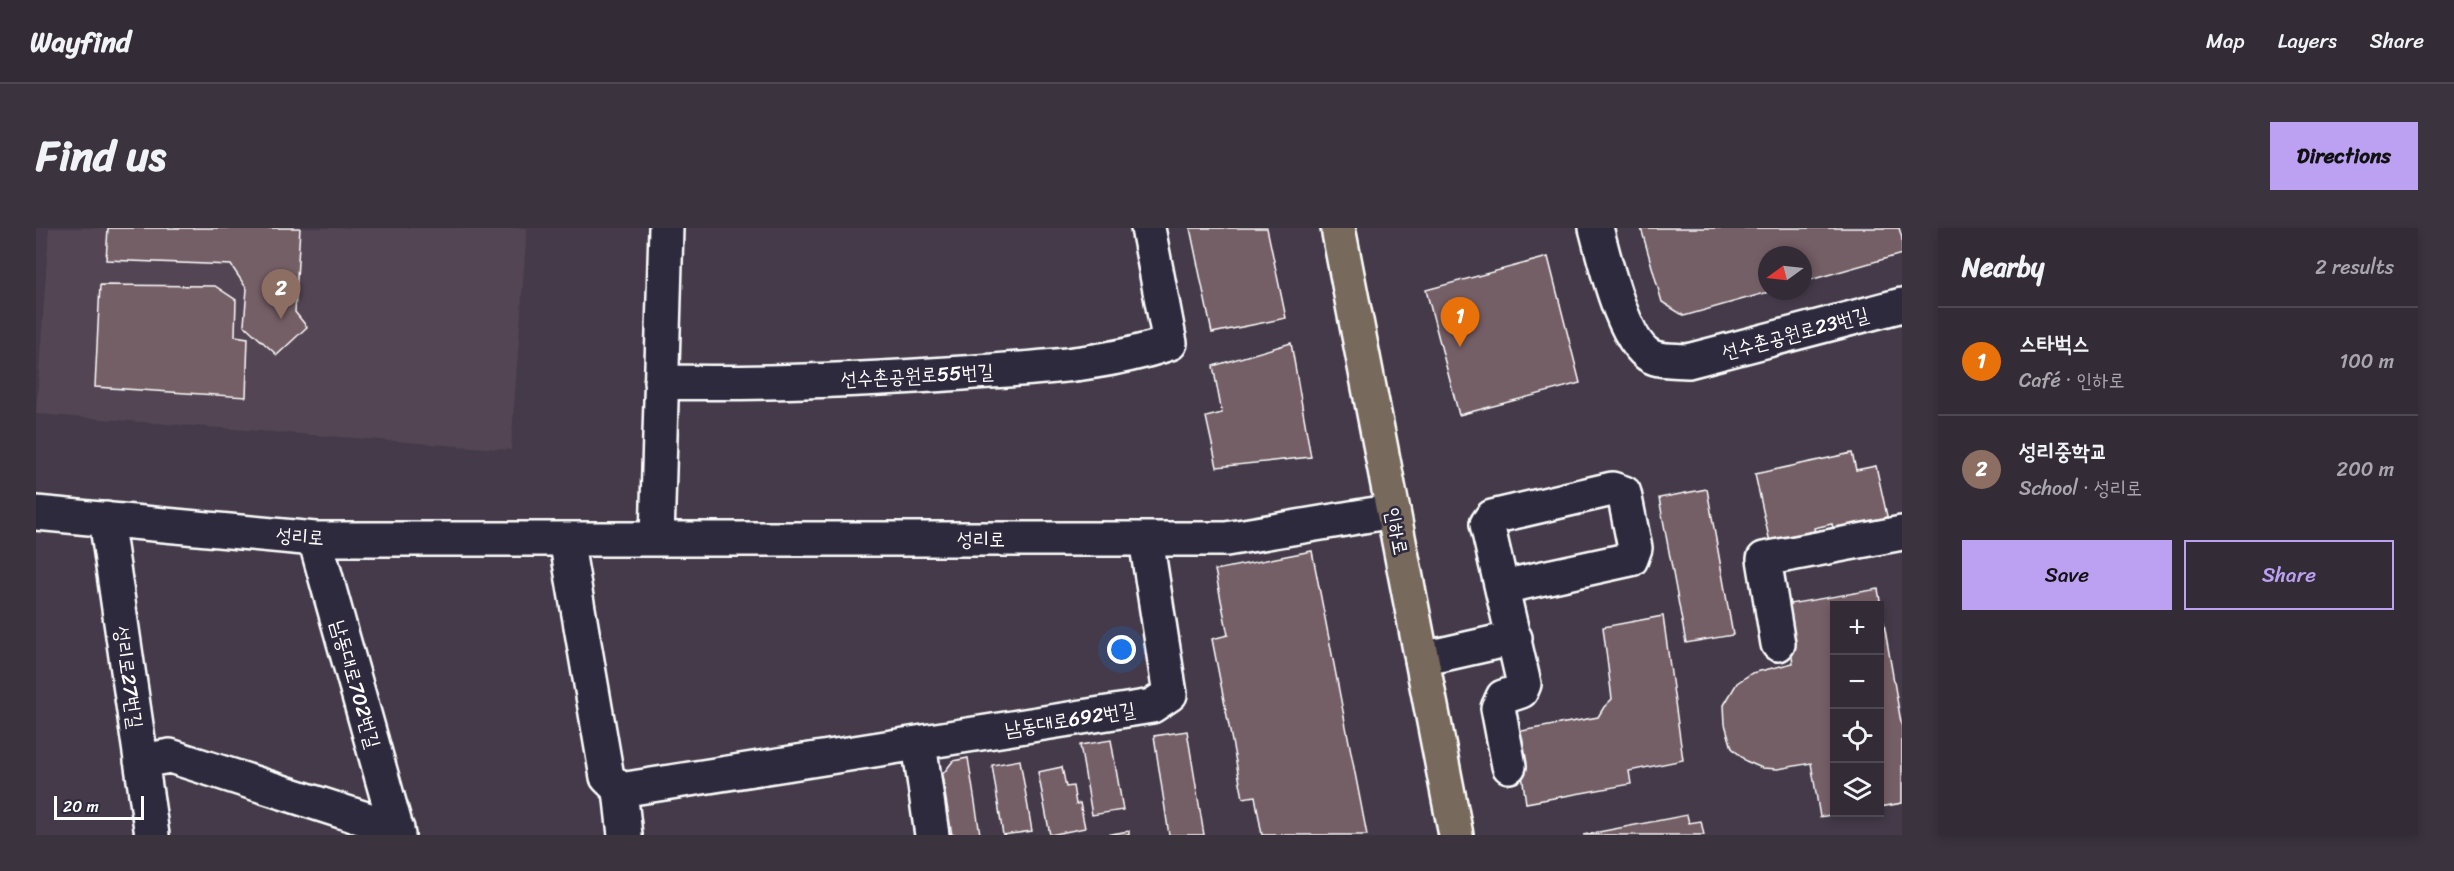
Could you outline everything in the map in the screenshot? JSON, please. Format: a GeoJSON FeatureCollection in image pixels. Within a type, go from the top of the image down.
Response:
{"type":"FeatureCollection","features":[{"type":"Feature","properties":{"kind":"main road","name":"인하로"},"geometry":{"type":"LineString","coordinates":[[1338,228],[1456,835]]}},
{"type":"Feature","properties":{"kind":"street"},"geometry":{"type":"LineString","coordinates":[[657,539],[666,228]]}},
{"type":"Feature","properties":{"kind":"street","name":"선수촌공원로55번길"},"geometry":{"type":"LineString","coordinates":[[662,382],[735,383],[826,380],[1052,367],[1142,353],[1170,343],[1148,228]]}},
{"type":"Feature","properties":{"kind":"street","name":"선수촌공원로23번길"},"geometry":{"type":"LineString","coordinates":[[1596,228],[1615,294],[1632,338],[1653,358],[1688,361],[1902,305]]}},
{"type":"Feature","properties":{"kind":"street","name":"성리로"},"geometry":{"type":"LineString","coordinates":[[36,513],[315,538],[1226,539],[1393,511]]}},
{"type":"Feature","properties":{"kind":"street","name":"성리로27번길"},"geometry":{"type":"LineString","coordinates":[[106,519],[152,835]]}},
{"type":"Feature","properties":{"kind":"street"},"geometry":{"type":"LineString","coordinates":[[1778,644],[1764,559],[1902,533]]}},
{"type":"Feature","properties":{"kind":"street","name":"남동대로702번길"},"geometry":{"type":"LineString","coordinates":[[315,538],[397,832]]}},
{"type":"Feature","properties":{"kind":"street"},"geometry":{"type":"LineString","coordinates":[[566,539],[607,777],[620,790],[625,835]]}},
{"type":"Feature","properties":{"kind":"street","name":"남동대로692번길"},"geometry":{"type":"LineString","coordinates":[[620,790],[1152,706],[1170,694],[1146,539]]}},
{"type":"Feature","properties":{"kind":"street"},"geometry":{"type":"LineString","coordinates":[[1502,587],[1524,684],[1521,691],[1503,697],[1498,708],[1509,766]]}},
{"type":"Feature","properties":{"kind":"street"},"geometry":{"type":"LineString","coordinates":[[1422,659],[1515,638]]}},
{"type":"Feature","properties":{"kind":"street"},"geometry":{"type":"LineString","coordinates":[[919,743],[932,835]]}},
{"type":"Feature","properties":{"kind":"street","name":"남동대로702번길"},"geometry":{"type":"LineString","coordinates":[[141,760],[170,756],[397,832]]}},
{"type":"Feature","properties":{"kind":"shaded area"},"geometry":{"type":"Polygon","coordinates":[[[49,228],[527,228],[511,450],[36,414],[49,228]]]}},
{"type":"Feature","properties":{"kind":"building"},"geometry":{"type":"Polygon","coordinates":[[[108,228],[300,228],[295,312],[307,327],[277,355],[244,325],[247,289],[231,265],[106,260],[108,228]]]}},
{"type":"Feature","properties":{"kind":"building"},"geometry":{"type":"Polygon","coordinates":[[[1190,228],[1267,228],[1286,318],[1212,333],[1190,228]]]}},
{"type":"Feature","properties":{"kind":"building"},"geometry":{"type":"Polygon","coordinates":[[[1641,228],[1899,228],[1902,238],[1902,254],[1812,279],[1812,246],[1758,246],[1758,295],[1684,316],[1662,302],[1641,228]]]}},
{"type":"Feature","properties":{"kind":"building"},"geometry":{"type":"Polygon","coordinates":[[[1548,257],[1580,383],[1459,415],[1426,290],[1548,257]]]}},
{"type":"Feature","properties":{"kind":"building"},"geometry":{"type":"Polygon","coordinates":[[[100,285],[215,286],[236,300],[235,336],[248,338],[246,397],[95,387],[100,285]]]}},
{"type":"Feature","properties":{"kind":"building"},"geometry":{"type":"Polygon","coordinates":[[[1291,343],[1311,457],[1217,467],[1206,417],[1222,413],[1213,366],[1291,343]]]}},
{"type":"Feature","properties":{"kind":"building"},"geometry":{"type":"Polygon","coordinates":[[[1852,453],[1856,470],[1876,466],[1889,525],[1835,536],[1832,524],[1814,528],[1816,537],[1771,547],[1755,474],[1852,453]]]}},
{"type":"Feature","properties":{"kind":"building"},"geometry":{"type":"Polygon","coordinates":[[[1707,489],[1733,635],[1686,643],[1659,498],[1707,489]]]}},
{"type":"Feature","properties":{"kind":"building"},"geometry":{"type":"Polygon","coordinates":[[[1312,551],[1367,835],[1262,835],[1255,796],[1243,798],[1212,639],[1228,635],[1215,570],[1312,551]]]}},
{"type":"Feature","properties":{"kind":"building"},"geometry":{"type":"Polygon","coordinates":[[[1878,589],[1880,601],[1830,601],[1830,815],[1820,817],[1811,763],[1778,769],[1762,768],[1746,761],[1732,748],[1725,724],[1724,705],[1737,683],[1752,673],[1793,663],[1783,605],[1878,589]]]}},
{"type":"Feature","properties":{"kind":"building"},"geometry":{"type":"Polygon","coordinates":[[[1663,616],[1683,760],[1629,771],[1631,784],[1526,803],[1516,732],[1598,717],[1612,699],[1603,627],[1663,616]]]}},
{"type":"Feature","properties":{"kind":"building"},"geometry":{"type":"Polygon","coordinates":[[[1884,624],[1902,728],[1902,803],[1884,806],[1884,624]]]}},
{"type":"Feature","properties":{"kind":"building"},"geometry":{"type":"Polygon","coordinates":[[[1187,731],[1204,835],[1169,835],[1154,736],[1187,731]]]}},
{"type":"Feature","properties":{"kind":"building"},"geometry":{"type":"Polygon","coordinates":[[[1111,740],[1123,810],[1092,815],[1080,745],[1111,740]]]}},
{"type":"Feature","properties":{"kind":"building"},"geometry":{"type":"Polygon","coordinates":[[[968,758],[980,834],[952,835],[942,775],[953,761],[968,758]]]}},
{"type":"Feature","properties":{"kind":"building"},"geometry":{"type":"Polygon","coordinates":[[[1020,760],[1032,831],[1003,835],[992,765],[1020,760]]]}},
{"type":"Feature","properties":{"kind":"building"},"geometry":{"type":"Polygon","coordinates":[[[1062,767],[1066,787],[1073,786],[1076,804],[1080,803],[1085,828],[1050,835],[1038,772],[1062,767]]]}},
{"type":"Feature","properties":{"kind":"building"},"geometry":{"type":"Polygon","coordinates":[[[1687,815],[1689,823],[1701,821],[1704,835],[1583,835],[1687,815]]]}},
{"type":"Feature","properties":{"kind":"building"},"geometry":{"type":"Polygon","coordinates":[[[1129,831],[1129,835],[1106,835],[1129,831]]]}},
{"type":"Feature","properties":{"kind":"place","name":"성리중학교"},"geometry":{"type":"Point","coordinates":[281,319]}},
{"type":"Feature","properties":{"kind":"place","name":"스타벅스"},"geometry":{"type":"Point","coordinates":[1460,347]}}]}
